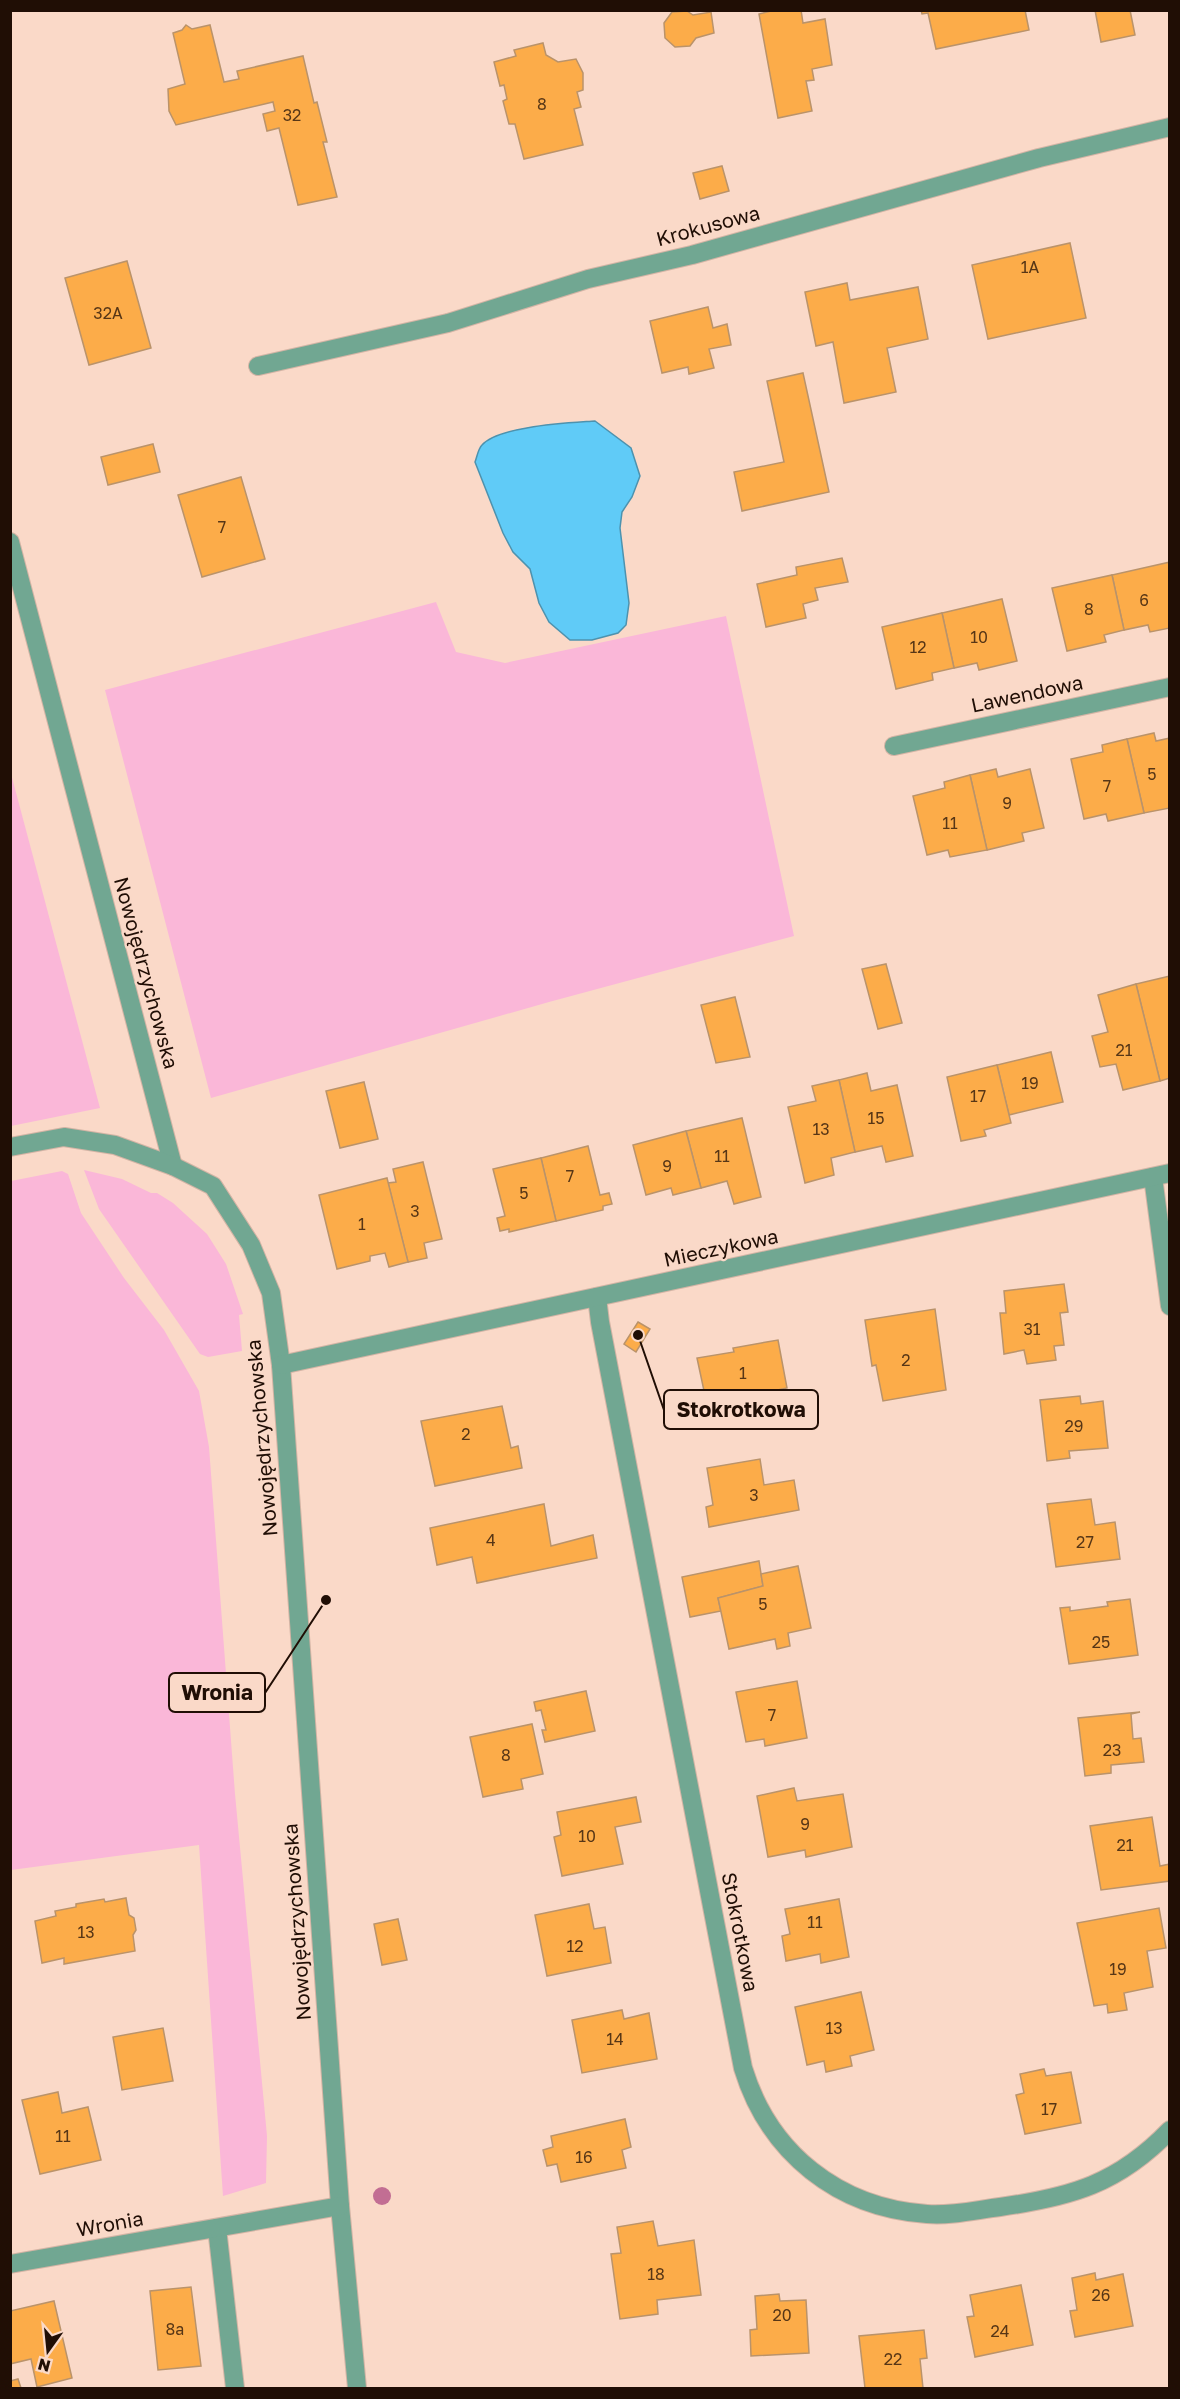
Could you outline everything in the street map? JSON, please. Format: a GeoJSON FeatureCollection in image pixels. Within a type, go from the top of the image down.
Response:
{"type":"FeatureCollection","features":[{"type":"Feature","properties":{"kind":"street","name":"Krokusowa"},"geometry":{"type":"LineString","coordinates":[[258,366],[448,323],[588,279],[692,255],[1039,158],[1170,127]]}},
{"type":"Feature","properties":{"kind":"street","name":"Nowojędrzychowska"},"geometry":{"type":"LineString","coordinates":[[10,542],[13,564],[173,1166],[213,1186],[251,1245],[271,1293],[281,1365],[340,2206],[357,2388]]}},
{"type":"Feature","properties":{"kind":"street","name":"Lawendowa"},"geometry":{"type":"LineString","coordinates":[[894,746],[1170,687]]}},
{"type":"Feature","properties":{"kind":"street"},"geometry":{"type":"LineString","coordinates":[[10,1147],[64,1137],[115,1145],[173,1166]]}},
{"type":"Feature","properties":{"kind":"street"},"geometry":{"type":"LineString","coordinates":[[1161,1175],[1170,1306]]}},
{"type":"Feature","properties":{"kind":"street","name":"Mieczykowa"},"geometry":{"type":"LineString","coordinates":[[281,1365],[1161,1175]]}},
{"type":"Feature","properties":{"kind":"street","name":"Stokrotkowa"},"geometry":{"type":"LineString","coordinates":[[597,1298],[604,1345],[743,2068],[750,2091],[771,2128],[788,2151],[807,2168],[845,2191],[870,2204],[903,2212],[930,2215],[1048,2201],[1085,2189],[1120,2172],[1154,2146],[1170,2130]]}},
{"type":"Feature","properties":{"kind":"street","name":"Wronia"},"geometry":{"type":"LineString","coordinates":[[10,2264],[340,2206]]}},
{"type":"Feature","properties":{"kind":"street"},"geometry":{"type":"LineString","coordinates":[[217,2228],[235,2388]]}},
{"type":"Feature","properties":{"kind":"shaded area"},"geometry":{"type":"Polygon","coordinates":[[[436,602],[456,652],[505,663],[726,616],[794,936],[549,1002],[211,1098],[105,690],[436,602]]]}},
{"type":"Feature","properties":{"kind":"shaded area"},"geometry":{"type":"Polygon","coordinates":[[[10,770],[100,1108],[11,1126],[10,1126],[10,770]]]}},
{"type":"Feature","properties":{"kind":"shaded area"},"geometry":{"type":"Polygon","coordinates":[[[84,1170],[122,1179],[151,1193],[157,1193],[173,1203],[207,1234],[226,1264],[243,1314],[239,1315],[242,1351],[208,1357],[200,1354],[99,1209],[84,1170]]]}},
{"type":"Feature","properties":{"kind":"shaded area"},"geometry":{"type":"Polygon","coordinates":[[[62,1171],[68,1174],[81,1213],[124,1278],[164,1330],[199,1391],[209,1447],[235,1794],[267,2136],[266,2183],[223,2196],[199,1845],[11,1870],[11,1181],[62,1171]]]}},
{"type":"Feature","properties":{"kind":"water"},"geometry":{"type":"Polygon","coordinates":[[[595,421],[631,448],[640,476],[632,497],[622,512],[620,528],[629,603],[626,625],[618,633],[592,640],[570,640],[549,622],[539,603],[530,569],[513,552],[503,533],[475,462],[482,445],[503,434],[552,424],[595,421]]]}},
{"type":"Feature","properties":{"kind":"building"},"geometry":{"type":"Polygon","coordinates":[[[775,10],[801,10],[803,23],[825,19],[832,65],[812,69],[814,80],[806,81],[812,111],[778,118],[759,14],[775,10]]]}},
{"type":"Feature","properties":{"kind":"building"},"geometry":{"type":"Polygon","coordinates":[[[921,10],[1025,10],[1029,30],[936,49],[928,13],[922,14],[921,10]]]}},
{"type":"Feature","properties":{"kind":"building"},"geometry":{"type":"Polygon","coordinates":[[[1095,10],[1130,10],[1135,35],[1101,42],[1095,10]]]}},
{"type":"Feature","properties":{"kind":"building"},"geometry":{"type":"Polygon","coordinates":[[[687,11],[693,15],[711,12],[714,33],[696,38],[690,46],[675,47],[665,38],[664,23],[672,12],[687,11]]]}},
{"type":"Feature","properties":{"kind":"building"},"geometry":{"type":"Polygon","coordinates":[[[186,25],[192,29],[210,25],[224,82],[239,79],[237,71],[303,56],[314,103],[317,102],[327,142],[323,142],[337,197],[298,205],[279,128],[267,131],[263,114],[275,111],[273,102],[176,125],[169,111],[168,89],[185,84],[173,33],[182,30],[186,25]]]}},
{"type":"Feature","properties":{"kind":"building"},"geometry":{"type":"Polygon","coordinates":[[[543,43],[546,55],[558,62],[576,59],[583,73],[583,90],[577,92],[581,107],[574,109],[583,145],[524,159],[515,124],[509,124],[503,101],[507,99],[504,85],[500,86],[494,62],[516,56],[514,50],[543,43]]]}},
{"type":"Feature","properties":{"kind":"building"},"geometry":{"type":"Polygon","coordinates":[[[722,166],[729,191],[700,199],[693,173],[722,166]]]}},
{"type":"Feature","properties":{"kind":"building"},"geometry":{"type":"Polygon","coordinates":[[[1070,243],[1086,318],[988,339],[972,265],[1070,243]]]}},
{"type":"Feature","properties":{"kind":"building"},"geometry":{"type":"Polygon","coordinates":[[[127,261],[151,348],[89,365],[65,278],[127,261]]]}},
{"type":"Feature","properties":{"kind":"building"},"geometry":{"type":"Polygon","coordinates":[[[847,283],[850,300],[918,287],[928,339],[887,348],[896,392],[844,403],[833,342],[816,346],[805,292],[847,283]]]}},
{"type":"Feature","properties":{"kind":"building"},"geometry":{"type":"Polygon","coordinates":[[[708,307],[713,328],[727,324],[731,345],[709,349],[714,368],[689,374],[688,367],[662,373],[650,321],[708,307]]]}},
{"type":"Feature","properties":{"kind":"building"},"geometry":{"type":"Polygon","coordinates":[[[803,373],[829,492],[742,511],[734,472],[784,462],[767,381],[803,373]]]}},
{"type":"Feature","properties":{"kind":"building"},"geometry":{"type":"Polygon","coordinates":[[[153,444],[160,472],[108,485],[101,457],[153,444]]]}},
{"type":"Feature","properties":{"kind":"building"},"geometry":{"type":"Polygon","coordinates":[[[241,477],[265,559],[202,577],[178,495],[241,477]]]}},
{"type":"Feature","properties":{"kind":"building"},"geometry":{"type":"Polygon","coordinates":[[[842,558],[848,582],[815,588],[818,600],[803,604],[806,618],[766,627],[757,584],[797,575],[796,567],[842,558]]]}},
{"type":"Feature","properties":{"kind":"building"},"geometry":{"type":"Polygon","coordinates":[[[1170,562],[1170,628],[1150,632],[1148,625],[1124,630],[1112,575],[1170,562]]]}},
{"type":"Feature","properties":{"kind":"building"},"geometry":{"type":"Polygon","coordinates":[[[1112,575],[1124,630],[1104,635],[1106,642],[1067,651],[1052,588],[1112,575]]]}},
{"type":"Feature","properties":{"kind":"building"},"geometry":{"type":"Polygon","coordinates":[[[1002,599],[1017,661],[979,670],[977,663],[954,668],[942,613],[1002,599]]]}},
{"type":"Feature","properties":{"kind":"building"},"geometry":{"type":"Polygon","coordinates":[[[942,613],[954,668],[932,673],[933,680],[896,689],[882,627],[942,613]]]}},
{"type":"Feature","properties":{"kind":"building"},"geometry":{"type":"Polygon","coordinates":[[[1154,733],[1156,741],[1170,738],[1170,808],[1144,813],[1127,739],[1154,733]]]}},
{"type":"Feature","properties":{"kind":"building"},"geometry":{"type":"Polygon","coordinates":[[[1127,739],[1144,813],[1108,821],[1106,814],[1084,819],[1071,759],[1103,752],[1102,745],[1127,739]]]}},
{"type":"Feature","properties":{"kind":"building"},"geometry":{"type":"Polygon","coordinates":[[[996,769],[998,777],[1030,769],[1044,828],[1022,833],[1024,841],[987,850],[970,775],[996,769]]]}},
{"type":"Feature","properties":{"kind":"building"},"geometry":{"type":"Polygon","coordinates":[[[970,775],[987,850],[950,857],[948,850],[927,855],[913,796],[945,788],[944,782],[970,775]]]}},
{"type":"Feature","properties":{"kind":"building"},"geometry":{"type":"Polygon","coordinates":[[[886,964],[902,1023],[878,1029],[862,969],[886,964]]]}},
{"type":"Feature","properties":{"kind":"building"},"geometry":{"type":"Polygon","coordinates":[[[1170,976],[1170,1078],[1160,1081],[1136,984],[1170,976]]]}},
{"type":"Feature","properties":{"kind":"building"},"geometry":{"type":"Polygon","coordinates":[[[1136,984],[1160,1081],[1123,1090],[1116,1064],[1100,1067],[1092,1036],[1108,1032],[1098,995],[1136,984]]]}},
{"type":"Feature","properties":{"kind":"building"},"geometry":{"type":"Polygon","coordinates":[[[735,997],[750,1057],[716,1063],[701,1005],[735,997]]]}},
{"type":"Feature","properties":{"kind":"building"},"geometry":{"type":"Polygon","coordinates":[[[1051,1052],[1063,1102],[1009,1115],[997,1065],[1051,1052]]]}},
{"type":"Feature","properties":{"kind":"building"},"geometry":{"type":"Polygon","coordinates":[[[997,1065],[1011,1123],[984,1130],[986,1136],[961,1141],[947,1077],[997,1065]]]}},
{"type":"Feature","properties":{"kind":"building"},"geometry":{"type":"Polygon","coordinates":[[[867,1073],[871,1091],[897,1085],[913,1156],[886,1162],[882,1146],[855,1152],[839,1080],[867,1073]]]}},
{"type":"Feature","properties":{"kind":"building"},"geometry":{"type":"Polygon","coordinates":[[[839,1080],[855,1152],[831,1158],[834,1175],[805,1183],[788,1107],[816,1101],[812,1086],[839,1080]]]}},
{"type":"Feature","properties":{"kind":"building"},"geometry":{"type":"Polygon","coordinates":[[[364,1082],[378,1139],[340,1148],[326,1091],[364,1082]]]}},
{"type":"Feature","properties":{"kind":"building"},"geometry":{"type":"Polygon","coordinates":[[[742,1118],[761,1197],[734,1204],[727,1181],[701,1188],[686,1131],[742,1118]]]}},
{"type":"Feature","properties":{"kind":"building"},"geometry":{"type":"Polygon","coordinates":[[[686,1131],[701,1188],[673,1195],[671,1188],[646,1195],[633,1145],[686,1131]]]}},
{"type":"Feature","properties":{"kind":"building"},"geometry":{"type":"Polygon","coordinates":[[[588,1146],[600,1195],[609,1193],[612,1204],[603,1206],[603,1210],[556,1221],[541,1158],[588,1146]]]}},
{"type":"Feature","properties":{"kind":"building"},"geometry":{"type":"Polygon","coordinates":[[[541,1158],[556,1221],[509,1232],[509,1229],[500,1231],[497,1218],[505,1216],[493,1169],[541,1158]]]}},
{"type":"Feature","properties":{"kind":"building"},"geometry":{"type":"Polygon","coordinates":[[[423,1162],[442,1239],[424,1243],[427,1258],[408,1262],[388,1183],[396,1182],[393,1169],[423,1162]]]}},
{"type":"Feature","properties":{"kind":"building"},"geometry":{"type":"Polygon","coordinates":[[[387,1178],[408,1262],[389,1267],[385,1253],[370,1256],[370,1261],[337,1269],[319,1195],[387,1178]]]}},
{"type":"Feature","properties":{"kind":"building"},"geometry":{"type":"Polygon","coordinates":[[[1064,1284],[1068,1312],[1060,1313],[1064,1345],[1054,1346],[1056,1360],[1027,1364],[1024,1350],[1004,1354],[1000,1313],[1006,1313],[1004,1291],[1064,1284]]]}},
{"type":"Feature","properties":{"kind":"building"},"geometry":{"type":"Polygon","coordinates":[[[935,1309],[946,1390],[883,1401],[876,1365],[872,1366],[865,1320],[935,1309]]]}},
{"type":"Feature","properties":{"kind":"building"},"geometry":{"type":"Polygon","coordinates":[[[638,1322],[650,1329],[636,1352],[624,1344],[638,1322]]]}},
{"type":"Feature","properties":{"kind":"building"},"geometry":{"type":"Polygon","coordinates":[[[778,1340],[787,1388],[745,1397],[747,1412],[710,1419],[697,1358],[734,1352],[733,1348],[778,1340]]]}},
{"type":"Feature","properties":{"kind":"building"},"geometry":{"type":"Polygon","coordinates":[[[1080,1396],[1081,1404],[1103,1401],[1108,1448],[1069,1451],[1070,1458],[1047,1461],[1040,1400],[1080,1396]]]}},
{"type":"Feature","properties":{"kind":"building"},"geometry":{"type":"Polygon","coordinates":[[[502,1406],[511,1448],[518,1446],[522,1468],[435,1486],[421,1421],[502,1406]]]}},
{"type":"Feature","properties":{"kind":"building"},"geometry":{"type":"Polygon","coordinates":[[[760,1459],[764,1485],[794,1480],[799,1510],[709,1527],[706,1507],[713,1505],[707,1468],[760,1459]]]}},
{"type":"Feature","properties":{"kind":"building"},"geometry":{"type":"Polygon","coordinates":[[[1091,1499],[1095,1525],[1115,1522],[1120,1559],[1056,1567],[1047,1504],[1091,1499]]]}},
{"type":"Feature","properties":{"kind":"building"},"geometry":{"type":"Polygon","coordinates":[[[544,1504],[551,1546],[593,1535],[597,1558],[477,1583],[472,1557],[437,1565],[430,1528],[544,1504]]]}},
{"type":"Feature","properties":{"kind":"building"},"geometry":{"type":"Polygon","coordinates":[[[759,1561],[763,1586],[718,1598],[721,1611],[690,1617],[682,1577],[759,1561]]]}},
{"type":"Feature","properties":{"kind":"building"},"geometry":{"type":"Polygon","coordinates":[[[798,1566],[811,1628],[788,1633],[790,1646],[777,1649],[775,1639],[729,1649],[718,1598],[763,1586],[761,1574],[798,1566]]]}},
{"type":"Feature","properties":{"kind":"building"},"geometry":{"type":"Polygon","coordinates":[[[1130,1599],[1138,1655],[1069,1664],[1060,1608],[1070,1607],[1070,1611],[1108,1606],[1107,1602],[1130,1599]]]}},
{"type":"Feature","properties":{"kind":"building"},"geometry":{"type":"Polygon","coordinates":[[[797,1681],[807,1738],[765,1746],[764,1739],[746,1742],[736,1692],[797,1681]]]}},
{"type":"Feature","properties":{"kind":"building"},"geometry":{"type":"Polygon","coordinates":[[[586,1691],[595,1731],[545,1742],[542,1730],[546,1730],[541,1710],[536,1711],[534,1702],[586,1691]]]}},
{"type":"Feature","properties":{"kind":"building"},"geometry":{"type":"Polygon","coordinates":[[[1140,1712],[1131,1714],[1133,1739],[1141,1738],[1144,1762],[1111,1765],[1111,1773],[1085,1776],[1078,1718],[1140,1712]]]}},
{"type":"Feature","properties":{"kind":"building"},"geometry":{"type":"Polygon","coordinates":[[[532,1724],[543,1774],[521,1779],[523,1789],[483,1797],[470,1737],[532,1724]]]}},
{"type":"Feature","properties":{"kind":"building"},"geometry":{"type":"Polygon","coordinates":[[[794,1788],[797,1801],[843,1794],[852,1847],[806,1857],[805,1850],[768,1857],[757,1796],[794,1788]]]}},
{"type":"Feature","properties":{"kind":"building"},"geometry":{"type":"Polygon","coordinates":[[[636,1797],[641,1822],[615,1827],[623,1864],[562,1876],[554,1837],[561,1835],[557,1812],[636,1797]]]}},
{"type":"Feature","properties":{"kind":"building"},"geometry":{"type":"Polygon","coordinates":[[[1152,1817],[1160,1866],[1170,1864],[1170,1881],[1101,1890],[1090,1826],[1152,1817]]]}},
{"type":"Feature","properties":{"kind":"building"},"geometry":{"type":"Polygon","coordinates":[[[126,1898],[129,1915],[134,1918],[135,1951],[64,1964],[64,1958],[42,1963],[35,1921],[56,1916],[55,1911],[76,1907],[76,1904],[126,1898]]]}},
{"type":"Feature","properties":{"kind":"building"},"geometry":{"type":"Polygon","coordinates":[[[839,1899],[849,1957],[821,1963],[820,1954],[786,1961],[782,1936],[790,1934],[785,1909],[839,1899]]]}},
{"type":"Feature","properties":{"kind":"building"},"geometry":{"type":"Polygon","coordinates":[[[589,1904],[594,1929],[605,1927],[611,1963],[547,1976],[535,1915],[589,1904]]]}},
{"type":"Feature","properties":{"kind":"building"},"geometry":{"type":"Polygon","coordinates":[[[1159,1908],[1166,1948],[1147,1951],[1153,1987],[1124,1993],[1127,2010],[1108,2013],[1107,2004],[1094,2006],[1077,1923],[1159,1908]]]}},
{"type":"Feature","properties":{"kind":"building"},"geometry":{"type":"Polygon","coordinates":[[[398,1919],[407,1960],[382,1965],[374,1924],[398,1919]]]}},
{"type":"Feature","properties":{"kind":"building"},"geometry":{"type":"Polygon","coordinates":[[[861,1992],[874,2050],[850,2056],[852,2066],[826,2072],[824,2061],[807,2065],[795,2007],[861,1992]]]}},
{"type":"Feature","properties":{"kind":"building"},"geometry":{"type":"Polygon","coordinates":[[[622,2010],[624,2019],[649,2013],[657,2059],[582,2073],[572,2020],[622,2010]]]}},
{"type":"Feature","properties":{"kind":"building"},"geometry":{"type":"Polygon","coordinates":[[[163,2028],[173,2081],[122,2090],[113,2037],[163,2028]]]}},
{"type":"Feature","properties":{"kind":"building"},"geometry":{"type":"Polygon","coordinates":[[[1044,2069],[1046,2076],[1071,2072],[1081,2123],[1025,2134],[1016,2095],[1024,2093],[1020,2074],[1044,2069]]]}},
{"type":"Feature","properties":{"kind":"building"},"geometry":{"type":"Polygon","coordinates":[[[58,2092],[62,2113],[88,2107],[101,2160],[40,2174],[22,2100],[58,2092]]]}},
{"type":"Feature","properties":{"kind":"building"},"geometry":{"type":"Polygon","coordinates":[[[625,2119],[631,2147],[622,2150],[626,2168],[561,2182],[557,2164],[547,2166],[543,2150],[553,2147],[551,2136],[625,2119]]]}},
{"type":"Feature","properties":{"kind":"building"},"geometry":{"type":"Polygon","coordinates":[[[653,2221],[658,2246],[694,2240],[701,2295],[657,2300],[658,2314],[620,2319],[611,2254],[621,2253],[617,2227],[653,2221]]]}},
{"type":"Feature","properties":{"kind":"building"},"geometry":{"type":"Polygon","coordinates":[[[1095,2273],[1096,2280],[1123,2274],[1133,2326],[1075,2337],[1070,2311],[1077,2310],[1072,2278],[1095,2273]]]}},
{"type":"Feature","properties":{"kind":"building"},"geometry":{"type":"Polygon","coordinates":[[[1021,2285],[1033,2345],[975,2357],[967,2317],[974,2316],[970,2295],[1021,2285]]]}},
{"type":"Feature","properties":{"kind":"building"},"geometry":{"type":"Polygon","coordinates":[[[191,2287],[201,2366],[158,2370],[150,2291],[191,2287]]]}},
{"type":"Feature","properties":{"kind":"building"},"geometry":{"type":"Polygon","coordinates":[[[779,2294],[780,2301],[806,2300],[809,2353],[751,2356],[750,2330],[757,2329],[755,2296],[779,2294]]]}},
{"type":"Feature","properties":{"kind":"building"},"geometry":{"type":"Polygon","coordinates":[[[54,2301],[72,2378],[37,2387],[31,2359],[10,2364],[10,2311],[54,2301]]]}},
{"type":"Feature","properties":{"kind":"building"},"geometry":{"type":"Polygon","coordinates":[[[924,2330],[927,2358],[920,2359],[923,2388],[865,2388],[859,2336],[924,2330]]]}},
{"type":"Feature","properties":{"kind":"building"},"geometry":{"type":"Polygon","coordinates":[[[18,2379],[21,2388],[10,2388],[10,2381],[18,2379]]]}},
{"type":"Feature","properties":{"kind":"place","name":"Stokrotkowa"},"geometry":{"type":"Point","coordinates":[638,1335]}},
{"type":"Feature","properties":{"kind":"place","name":"Wronia"},"geometry":{"type":"Point","coordinates":[326,1600]}}]}
